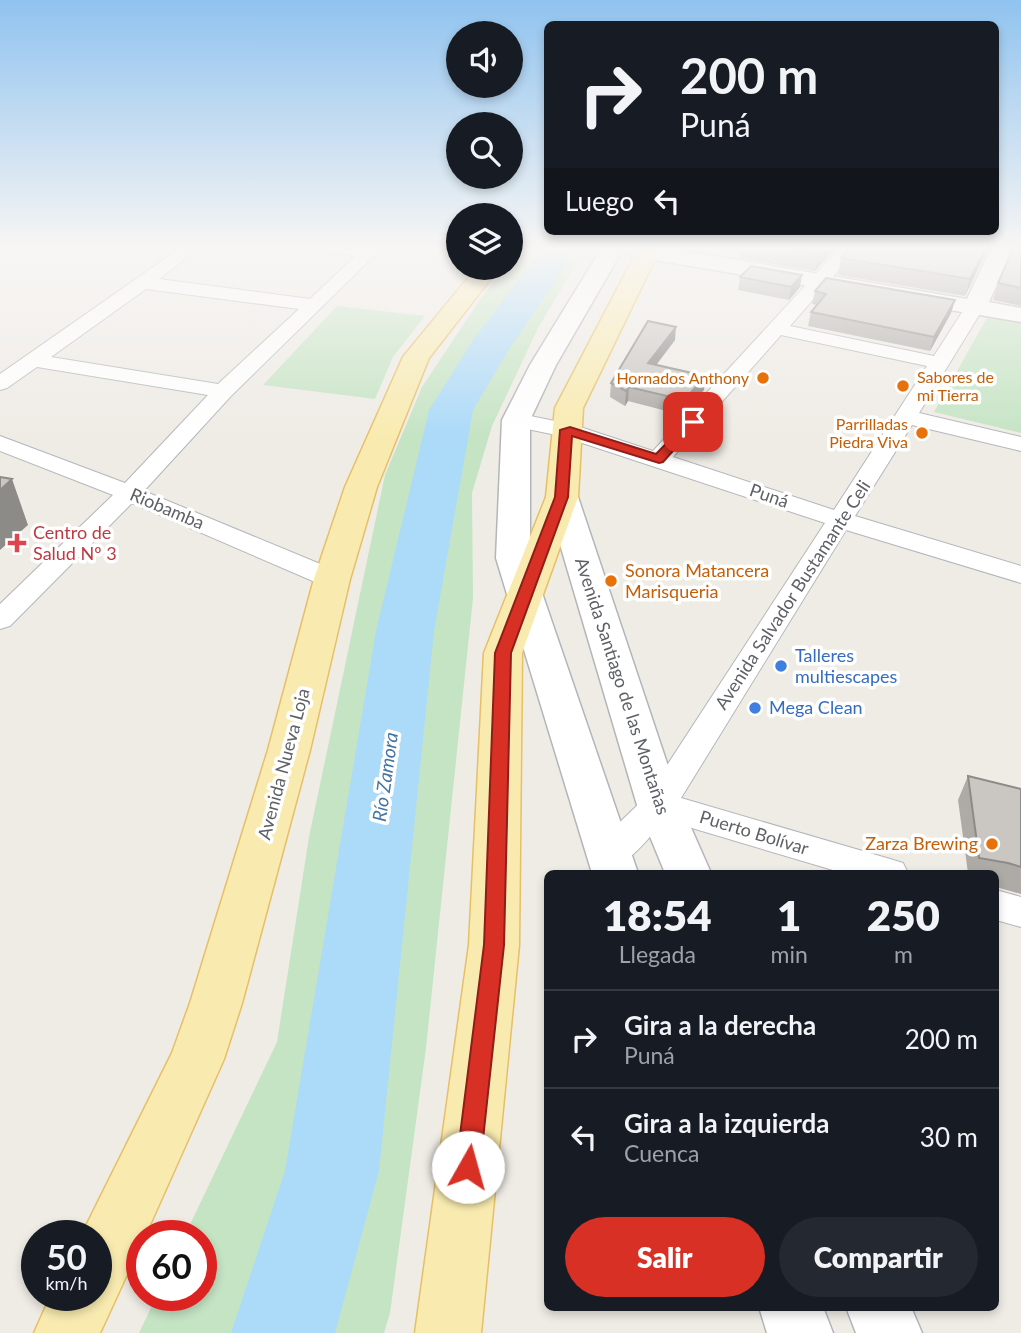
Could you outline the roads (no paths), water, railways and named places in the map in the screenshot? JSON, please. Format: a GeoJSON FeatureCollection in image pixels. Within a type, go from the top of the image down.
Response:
{"type":"FeatureCollection","features":[{"type":"Feature","properties":{"kind":"main road","name":"Avenida Nueva Loja"},"geometry":{"type":"LineString","coordinates":[[112,1238],[197,1059],[216,1003],[289,750],[332,579],[361,487],[416,357],[451,311]]}},
{"type":"Feature","properties":{"kind":"main road"},"geometry":{"type":"LineString","coordinates":[[575,311],[543,365],[516,420],[513,558],[612,865]]}},
{"type":"Feature","properties":{"kind":"main road"},"geometry":{"type":"LineString","coordinates":[[448,1333],[494,945],[503,653],[562,497],[569,408],[614,311]]}},
{"type":"Feature","properties":{"kind":"main road"},"geometry":{"type":"LineString","coordinates":[[999,311],[1021,315]]}},
{"type":"Feature","properties":{"kind":"main road","name":"Avenida Santiago de las Montañas"},"geometry":{"type":"LineString","coordinates":[[562,497],[659,805],[687,870]]}},
{"type":"Feature","properties":{"kind":"main road"},"geometry":{"type":"LineString","coordinates":[[67,1333],[77,1311]]}},
{"type":"Feature","properties":{"kind":"main road"},"geometry":{"type":"LineString","coordinates":[[792,1311],[800,1333]]}},
{"type":"Feature","properties":{"kind":"main road"},"geometry":{"type":"LineString","coordinates":[[880,1311],[889,1333]]}},
{"type":"Feature","properties":{"kind":"street"},"geometry":{"type":"LineString","coordinates":[[0,384],[103,311]]}},
{"type":"Feature","properties":{"kind":"street"},"geometry":{"type":"LineString","coordinates":[[0,620],[130,493],[223,391],[307,311]]}},
{"type":"Feature","properties":{"kind":"street"},"geometry":{"type":"LineString","coordinates":[[659,459],[795,311]]}},
{"type":"Feature","properties":{"kind":"street","name":"Avenida Salvador Bustamante Celi"},"geometry":{"type":"LineString","coordinates":[[612,865],[659,805],[972,311]]}},
{"type":"Feature","properties":{"kind":"street"},"geometry":{"type":"LineString","coordinates":[[779,329],[940,363]]}},
{"type":"Feature","properties":{"kind":"street"},"geometry":{"type":"LineString","coordinates":[[33,360],[223,391]]}},
{"type":"Feature","properties":{"kind":"street"},"geometry":{"type":"LineString","coordinates":[[907,417],[1021,444]]}},
{"type":"Feature","properties":{"kind":"street","name":"Puná"},"geometry":{"type":"LineString","coordinates":[[516,420],[566,430],[840,520],[1021,575]]}},
{"type":"Feature","properties":{"kind":"street","name":"Riobamba"},"geometry":{"type":"LineString","coordinates":[[0,443],[130,493],[332,579]]}},
{"type":"Feature","properties":{"kind":"street","name":"Puerto Bolívar"},"geometry":{"type":"LineString","coordinates":[[659,805],[880,870]]}},
{"type":"Feature","properties":{"kind":"street"},"geometry":{"type":"LineString","coordinates":[[999,906],[1021,912]]}},
{"type":"Feature","properties":{"kind":"waterway","name":"Río Zamora"},"geometry":{"type":"LineString","coordinates":[[283,1333],[332,1171],[405,631],[451,410],[488,349],[515,311]]}},
{"type":"Feature","properties":{"kind":"place","name":"Hornados Anthony"},"geometry":{"type":"Point","coordinates":[763,378]}},
{"type":"Feature","properties":{"kind":"place","name":"Sabores de mi Tierra"},"geometry":{"type":"Point","coordinates":[903,386]}},
{"type":"Feature","properties":{"kind":"place","name":"Parrilladas Piedra Viva"},"geometry":{"type":"Point","coordinates":[922,433]}},
{"type":"Feature","properties":{"kind":"place","name":"Centro de Salud Nº 3"},"geometry":{"type":"Point","coordinates":[17,543]}},
{"type":"Feature","properties":{"kind":"place","name":"Sonora Matancera Marisqueria"},"geometry":{"type":"Point","coordinates":[611,581]}},
{"type":"Feature","properties":{"kind":"place","name":"Talleres multiescapes"},"geometry":{"type":"Point","coordinates":[781,666]}},
{"type":"Feature","properties":{"kind":"place","name":"Mega Clean"},"geometry":{"type":"Point","coordinates":[755,708]}},
{"type":"Feature","properties":{"kind":"place","name":"Zarza Brewing"},"geometry":{"type":"Point","coordinates":[992,844]}}]}
